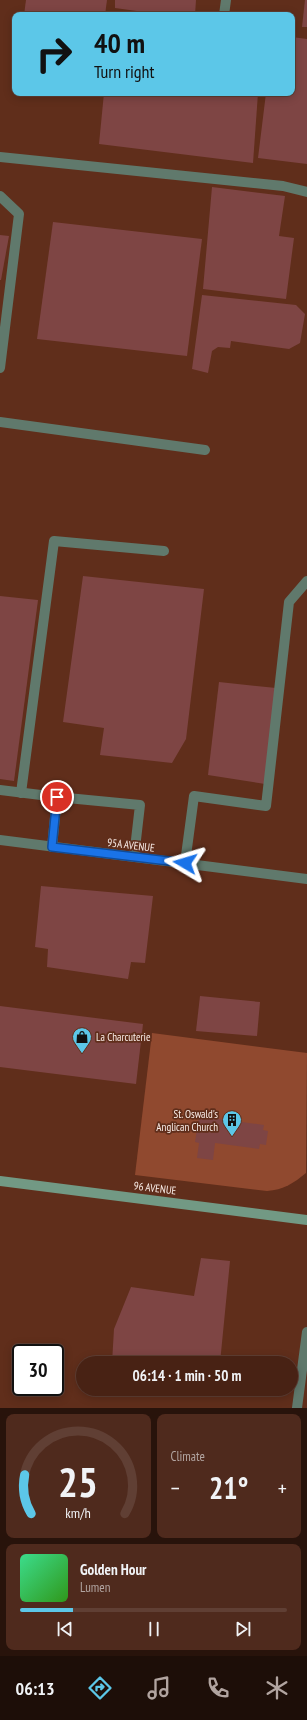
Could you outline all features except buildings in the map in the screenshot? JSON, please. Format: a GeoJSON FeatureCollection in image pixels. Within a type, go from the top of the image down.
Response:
{"type":"FeatureCollection","features":[{"type":"Feature","properties":{"kind":"main road","name":"96 AVENUE"},"geometry":{"type":"LineString","coordinates":[[0,1181],[307,1220]]}},
{"type":"Feature","properties":{"kind":"street"},"geometry":{"type":"LineString","coordinates":[[224,12],[226,0]]}},
{"type":"Feature","properties":{"kind":"street"},"geometry":{"type":"LineString","coordinates":[[0,157],[275,185],[307,192]]}},
{"type":"Feature","properties":{"kind":"street"},"geometry":{"type":"LineString","coordinates":[[0,196],[20,214],[0,368]]}},
{"type":"Feature","properties":{"kind":"street"},"geometry":{"type":"LineString","coordinates":[[0,422],[205,450]]}},
{"type":"Feature","properties":{"kind":"street"},"geometry":{"type":"LineString","coordinates":[[21,793],[54,541],[164,551]]}},
{"type":"Feature","properties":{"kind":"street"},"geometry":{"type":"LineString","coordinates":[[185,863],[194,796],[266,806],[289,602],[307,581]]}},
{"type":"Feature","properties":{"kind":"street"},"geometry":{"type":"LineString","coordinates":[[0,790],[140,805],[134,857]]}},
{"type":"Feature","properties":{"kind":"street"},"geometry":{"type":"LineString","coordinates":[[52,847],[57,797]]}},
{"type":"Feature","properties":{"kind":"street","name":"95A AVENUE"},"geometry":{"type":"LineString","coordinates":[[0,840],[307,879]]}},
{"type":"Feature","properties":{"kind":"street"},"geometry":{"type":"LineString","coordinates":[[297,1408],[307,1332]]}},
{"type":"Feature","properties":{"kind":"shaded area"},"geometry":{"type":"Polygon","coordinates":[[[152,1033],[307,1053],[306,1173],[288,1185],[267,1191],[135,1175],[152,1033]]]}},
{"type":"Feature","properties":{"kind":"place","name":"La Charcuterie"},"geometry":{"type":"Point","coordinates":[82,1054]}},
{"type":"Feature","properties":{"kind":"place","name":"St. Oswald's Anglican Church"},"geometry":{"type":"Point","coordinates":[232,1137]}},
{"type":"Feature","properties":{"kind":"route"},"geometry":{"type":"LineString","coordinates":[[57,797],[52,847],[185,863]]}}]}
